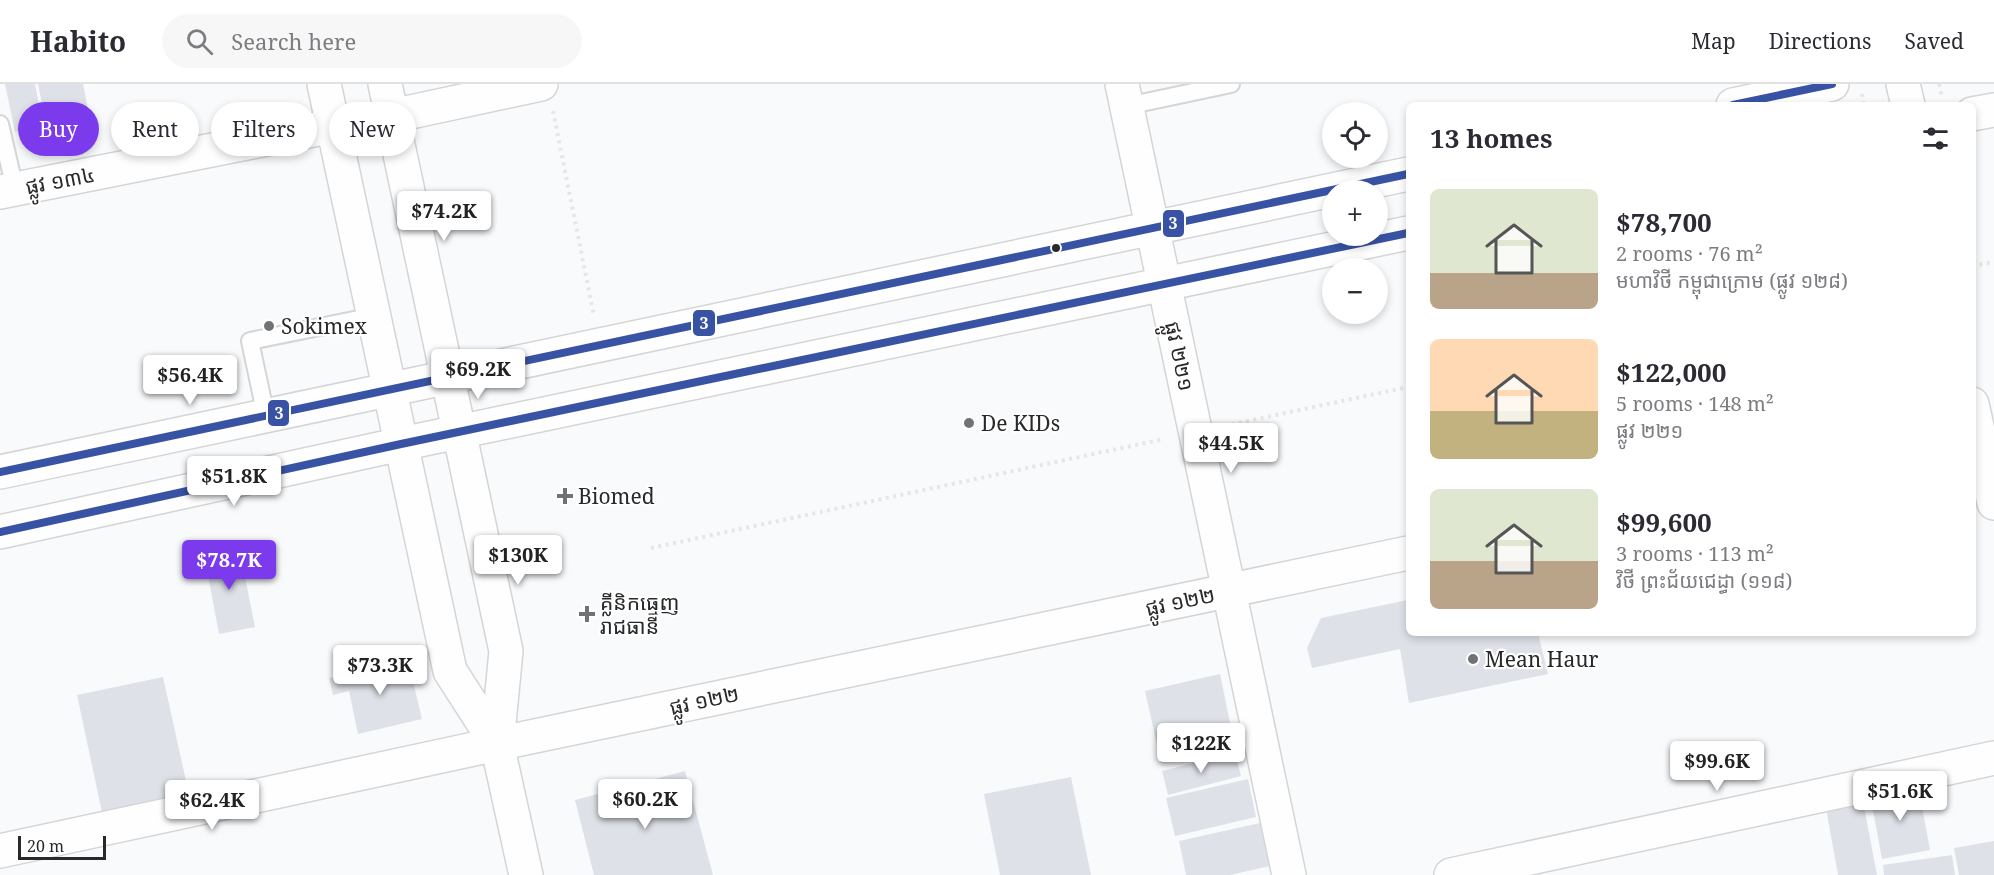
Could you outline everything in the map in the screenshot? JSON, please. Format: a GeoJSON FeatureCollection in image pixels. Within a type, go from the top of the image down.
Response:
{"type":"FeatureCollection","features":[{"type":"Feature","properties":{"kind":"main road"},"geometry":{"type":"LineString","coordinates":[[324,84],[329,107]]}},
{"type":"Feature","properties":{"kind":"main road"},"geometry":{"type":"LineString","coordinates":[[385,84],[389,102]]}},
{"type":"Feature","properties":{"kind":"main road"},"geometry":{"type":"LineString","coordinates":[[1746,102],[1832,84]]}},
{"type":"Feature","properties":{"kind":"main road"},"geometry":{"type":"LineString","coordinates":[[1903,84],[1907,102]]}},
{"type":"Feature","properties":{"kind":"main road"},"geometry":{"type":"LineString","coordinates":[[416,113],[546,95]]}},
{"type":"Feature","properties":{"kind":"main road","name":"ផ្លូវ ២២១"},"geometry":{"type":"LineString","coordinates":[[1125,95],[1289,875]]}},
{"type":"Feature","properties":{"kind":"main road"},"geometry":{"type":"LineString","coordinates":[[1976,113],[1994,110]]}},
{"type":"Feature","properties":{"kind":"main road","name":"ផ្លូវ ១៣៤"},"geometry":{"type":"LineString","coordinates":[[7,191],[329,127]]}},
{"type":"Feature","properties":{"kind":"main road"},"geometry":{"type":"LineString","coordinates":[[339,156],[450,671],[497,744]]}},
{"type":"Feature","properties":{"kind":"main road"},"geometry":{"type":"LineString","coordinates":[[400,156],[506,651],[497,744],[526,875]]}},
{"type":"Feature","properties":{"kind":"main road"},"geometry":{"type":"LineString","coordinates":[[0,472],[1406,174]]}},
{"type":"Feature","properties":{"kind":"main road"},"geometry":{"type":"LineString","coordinates":[[0,532],[401,444],[1406,233]]}},
{"type":"Feature","properties":{"kind":"main road"},"geometry":{"type":"LineString","coordinates":[[1979,424],[1994,503]]}},
{"type":"Feature","properties":{"kind":"main road","name":"ផ្លូវ ១២២"},"geometry":{"type":"LineString","coordinates":[[0,850],[1406,553]]}},
{"type":"Feature","properties":{"kind":"main road"},"geometry":{"type":"LineString","coordinates":[[1451,875],[1994,758]]}},
{"type":"Feature","properties":{"kind":"lane"},"geometry":{"type":"LineString","coordinates":[[1125,95],[1231,84]]}},
{"type":"Feature","properties":{"kind":"lane"},"geometry":{"type":"LineString","coordinates":[[0,124],[7,191]]}},
{"type":"Feature","properties":{"kind":"lane"},"geometry":{"type":"LineString","coordinates":[[267,416],[250,341],[374,316]]}},
{"type":"Feature","properties":{"kind":"path"},"geometry":{"type":"LineString","coordinates":[[1939,84],[1942,102]]}},
{"type":"Feature","properties":{"kind":"path"},"geometry":{"type":"LineString","coordinates":[[546,95],[600,345]]}},
{"type":"Feature","properties":{"kind":"path"},"geometry":{"type":"LineString","coordinates":[[1976,265],[1994,262]]}},
{"type":"Feature","properties":{"kind":"path"},"geometry":{"type":"LineString","coordinates":[[651,548],[1406,387]]}},
{"type":"Feature","properties":{"kind":"building"},"geometry":{"type":"Polygon","coordinates":[[[5,84],[35,84],[38,102],[18,102],[18,131],[15,132],[5,84]]]}},
{"type":"Feature","properties":{"kind":"building"},"geometry":{"type":"Polygon","coordinates":[[[38,84],[83,84],[87,102],[42,102],[38,84]]]}},
{"type":"Feature","properties":{"kind":"building"},"geometry":{"type":"Polygon","coordinates":[[[239,547],[255,627],[219,634],[204,554],[239,547]]]}},
{"type":"Feature","properties":{"kind":"building","name":"Mean Haur"},"geometry":{"type":"Polygon","coordinates":[[[1406,600],[1406,636],[1539,636],[1548,674],[1409,703],[1400,649],[1312,668],[1307,648],[1321,618],[1406,600]]]}},
{"type":"Feature","properties":{"kind":"building"},"geometry":{"type":"Polygon","coordinates":[[[408,660],[422,719],[358,734],[349,691],[333,695],[329,678],[408,660]]]}},
{"type":"Feature","properties":{"kind":"building"},"geometry":{"type":"Polygon","coordinates":[[[1220,674],[1235,747],[1161,763],[1145,691],[1220,674]]]}},
{"type":"Feature","properties":{"kind":"building"},"geometry":{"type":"Polygon","coordinates":[[[163,677],[190,799],[103,817],[77,695],[163,677]]]}},
{"type":"Feature","properties":{"kind":"building"},"geometry":{"type":"Polygon","coordinates":[[[1235,753],[1241,776],[1168,795],[1162,771],[1235,753]]]}},
{"type":"Feature","properties":{"kind":"building"},"geometry":{"type":"Polygon","coordinates":[[[685,771],[713,875],[594,875],[575,800],[685,771]]]}},
{"type":"Feature","properties":{"kind":"building"},"geometry":{"type":"Polygon","coordinates":[[[1071,777],[1091,875],[1000,875],[984,794],[1071,777]]]}},
{"type":"Feature","properties":{"kind":"building"},"geometry":{"type":"Polygon","coordinates":[[[1248,779],[1256,817],[1175,836],[1166,798],[1248,779]]]}},
{"type":"Feature","properties":{"kind":"building"},"geometry":{"type":"Polygon","coordinates":[[[1918,785],[1930,850],[1882,859],[1870,794],[1918,785]]]}},
{"type":"Feature","properties":{"kind":"building"},"geometry":{"type":"Polygon","coordinates":[[[1862,796],[1877,875],[1838,875],[1825,803],[1862,796]]]}},
{"type":"Feature","properties":{"kind":"building"},"geometry":{"type":"Polygon","coordinates":[[[1260,823],[1270,866],[1230,875],[1186,875],[1179,841],[1260,823]]]}},
{"type":"Feature","properties":{"kind":"building"},"geometry":{"type":"Polygon","coordinates":[[[1994,841],[1994,875],[1959,875],[1954,848],[1994,841]]]}},
{"type":"Feature","properties":{"kind":"building"},"geometry":{"type":"Polygon","coordinates":[[[1952,855],[1955,875],[1884,875],[1883,865],[1952,855]]]}},
{"type":"Feature","properties":{"kind":"transit line","name":"3"},"geometry":{"type":"LineString","coordinates":[[1747,102],[1832,84]]}},
{"type":"Feature","properties":{"kind":"transit line","name":"3"},"geometry":{"type":"LineString","coordinates":[[0,472],[1406,174]]}},
{"type":"Feature","properties":{"kind":"transit line","name":"3"},"geometry":{"type":"LineString","coordinates":[[0,532],[401,444],[1406,233]]}},
{"type":"Feature","properties":{"kind":"place","name":"Sokimex"},"geometry":{"type":"Point","coordinates":[269,326]}},
{"type":"Feature","properties":{"kind":"place","name":"De KIDs"},"geometry":{"type":"Point","coordinates":[969,423]}},
{"type":"Feature","properties":{"kind":"place","name":"Biomed"},"geometry":{"type":"Point","coordinates":[565,496]}},
{"type":"Feature","properties":{"kind":"place","name":"គ្លីនិកធ្មេញ រាជធានី"},"geometry":{"type":"Point","coordinates":[587,614]}},
{"type":"Feature","properties":{"kind":"place","name":"Mean Haur"},"geometry":{"type":"Point","coordinates":[1473,659]}}]}
